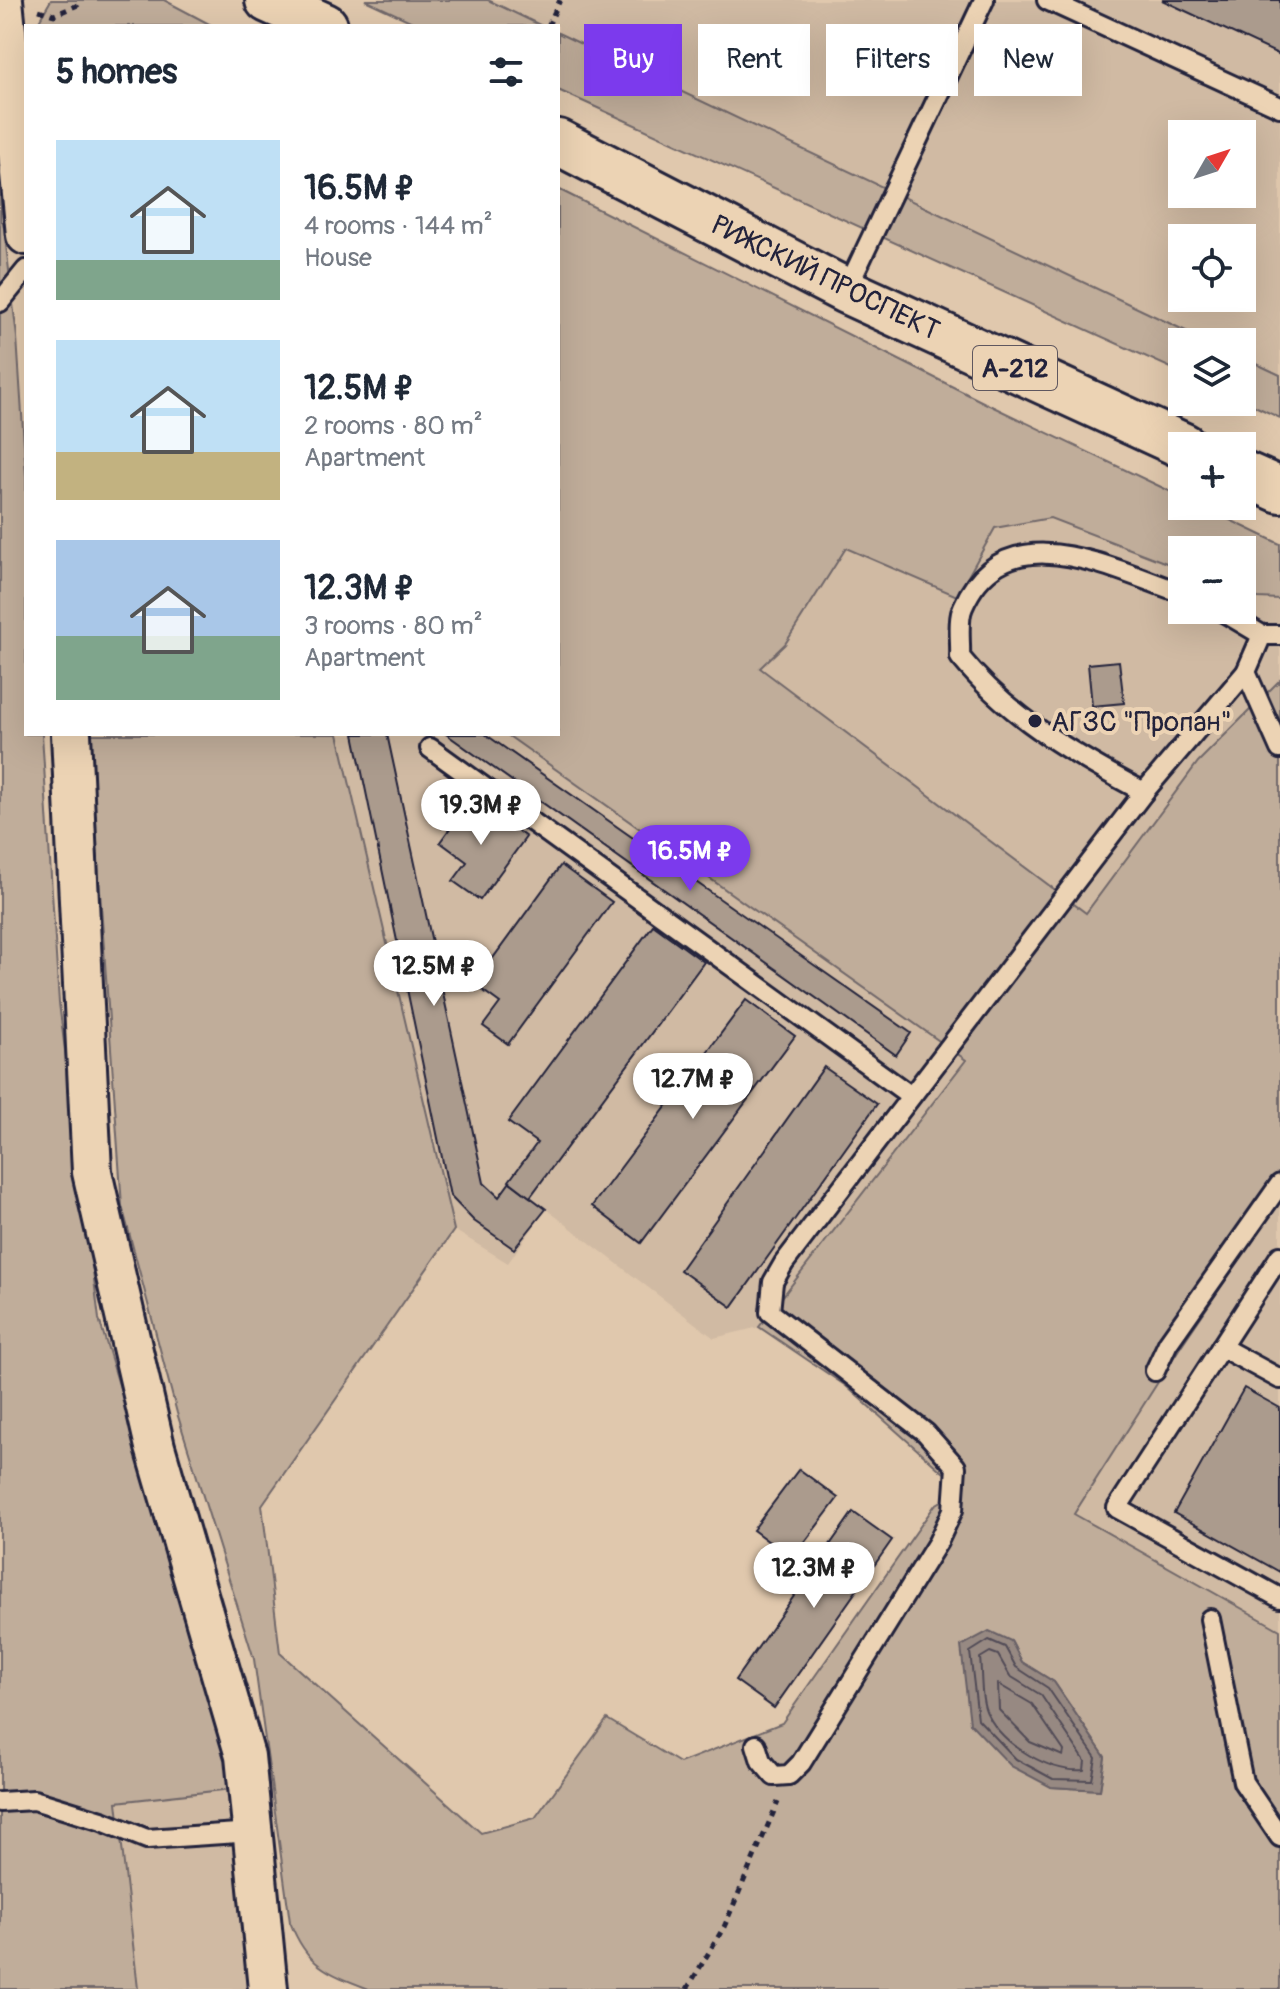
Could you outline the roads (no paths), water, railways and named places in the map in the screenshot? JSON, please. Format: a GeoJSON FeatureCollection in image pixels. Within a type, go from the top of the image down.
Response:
{"type":"FeatureCollection","features":[{"type":"Feature","properties":{"kind":"highway"},"geometry":{"type":"LineString","coordinates":[[268,0],[321,24]]}},
{"type":"Feature","properties":{"kind":"highway","name":"РИЖСКИЙ ПРОСПЕКТ"},"geometry":{"type":"LineString","coordinates":[[560,143],[846,291],[1168,439]]}},
{"type":"Feature","properties":{"kind":"highway"},"geometry":{"type":"LineString","coordinates":[[1256,479],[1280,490]]}},
{"type":"Feature","properties":{"kind":"street"},"geometry":{"type":"LineString","coordinates":[[16,4],[24,189]]}},
{"type":"Feature","properties":{"kind":"street"},"geometry":{"type":"LineString","coordinates":[[71,736],[92,1172],[155,1447],[245,1756],[268,1989]]}},
{"type":"Feature","properties":{"kind":"lane"},"geometry":{"type":"LineString","coordinates":[[846,291],[984,0]]}},
{"type":"Feature","properties":{"kind":"lane"},"geometry":{"type":"LineString","coordinates":[[1047,0],[1280,107]]}},
{"type":"Feature","properties":{"kind":"lane"},"geometry":{"type":"LineString","coordinates":[[0,302],[24,272]]}},
{"type":"Feature","properties":{"kind":"lane"},"geometry":{"type":"LineString","coordinates":[[1144,792],[1074,755],[985,687],[960,657],[962,609],[985,572],[1008,558],[1034,552],[1068,555],[1168,588]]}},
{"type":"Feature","properties":{"kind":"lane"},"geometry":{"type":"LineString","coordinates":[[756,1745],[761,1761],[774,1776],[789,1775],[809,1750],[938,1542],[953,1510],[956,1467],[926,1433],[770,1312],[773,1282],[784,1263],[1144,792],[1246,672],[1271,635],[1249,624]]}},
{"type":"Feature","properties":{"kind":"lane"},"geometry":{"type":"LineString","coordinates":[[1246,672],[1280,749]]}},
{"type":"Feature","properties":{"kind":"lane"},"geometry":{"type":"LineString","coordinates":[[430,748],[911,1096]]}},
{"type":"Feature","properties":{"kind":"lane"},"geometry":{"type":"LineString","coordinates":[[1155,1371],[1168,1343],[1280,1184]]}},
{"type":"Feature","properties":{"kind":"lane"},"geometry":{"type":"LineString","coordinates":[[1280,1256],[1117,1508],[1280,1598]]}},
{"type":"Feature","properties":{"kind":"lane"},"geometry":{"type":"LineString","coordinates":[[1221,1347],[1280,1379]]}},
{"type":"Feature","properties":{"kind":"lane"},"geometry":{"type":"LineString","coordinates":[[1210,1619],[1243,1782],[1280,1837]]}},
{"type":"Feature","properties":{"kind":"lane"},"geometry":{"type":"LineString","coordinates":[[0,1802],[34,1800],[147,1839],[253,1832]]}},
{"type":"Feature","properties":{"kind":"water"},"geometry":{"type":"Polygon","coordinates":[[[989,1631],[1011,1641],[1022,1662],[1054,1682],[1105,1757],[1100,1790],[1051,1787],[1011,1766],[970,1723],[961,1646],[989,1631]]]}},
{"type":"Feature","properties":{"kind":"place","name":"АГЗС \"Пропан\""},"geometry":{"type":"Point","coordinates":[1035,721]}}]}
